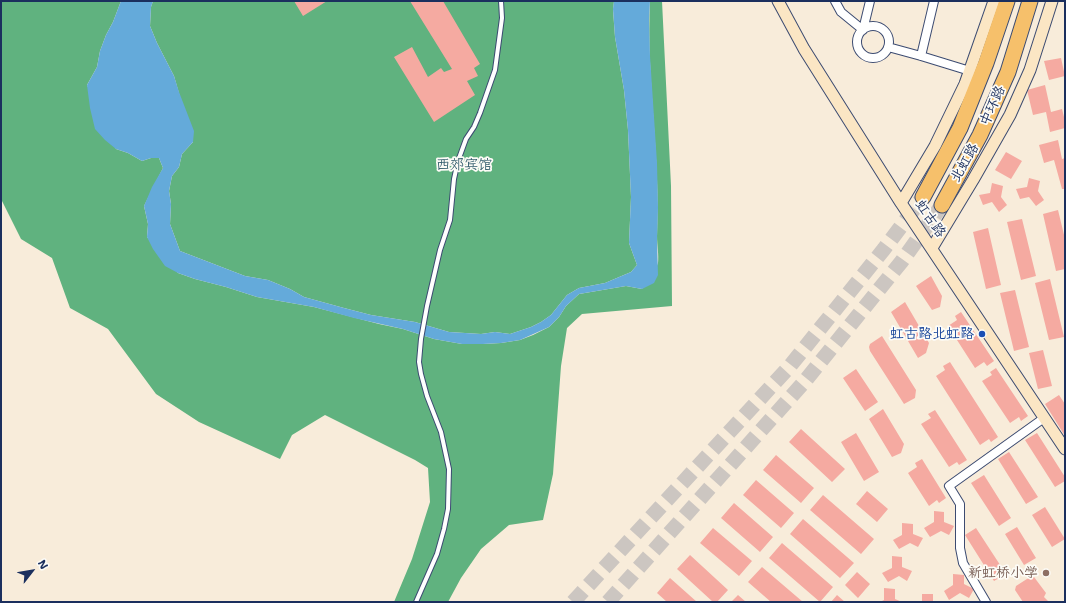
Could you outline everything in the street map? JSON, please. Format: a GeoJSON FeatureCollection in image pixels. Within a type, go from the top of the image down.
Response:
{"type":"FeatureCollection","features":[{"type":"Feature","properties":{"kind":"highway","name":"中环路"},"geometry":{"type":"LineString","coordinates":[[923,197],[960,128],[986,63],[1007,1]]}},
{"type":"Feature","properties":{"kind":"highway","name":"中环路"},"geometry":{"type":"LineString","coordinates":[[942,205],[980,134],[1008,72],[1030,1]]}},
{"type":"Feature","properties":{"kind":"highway"},"geometry":{"type":"LineString","coordinates":[[1013,58],[1038,1]]}},
{"type":"Feature","properties":{"kind":"street","name":"虹古路"},"geometry":{"type":"LineString","coordinates":[[778,1],[804,49],[901,203],[1065,449]]}},
{"type":"Feature","properties":{"kind":"street"},"geometry":{"type":"LineString","coordinates":[[835,1],[841,12],[863,30]]}},
{"type":"Feature","properties":{"kind":"street"},"geometry":{"type":"LineString","coordinates":[[863,30],[870,1]]}},
{"type":"Feature","properties":{"kind":"street"},"geometry":{"type":"LineString","coordinates":[[921,56],[934,1]]}},
{"type":"Feature","properties":{"kind":"street"},"geometry":{"type":"LineString","coordinates":[[901,203],[935,146],[965,84],[994,1]]}},
{"type":"Feature","properties":{"kind":"street","name":"北虹路"},"geometry":{"type":"LineString","coordinates":[[932,248],[1010,115],[1030,70],[1052,1]]}},
{"type":"Feature","properties":{"kind":"street"},"geometry":{"type":"LineString","coordinates":[[877,26],[886,32],[889,42],[886,52],[882,56],[872,58],[866,57],[862,54],[857,44],[857,39],[863,30],[867,27],[877,26]]}},
{"type":"Feature","properties":{"kind":"street"},"geometry":{"type":"LineString","coordinates":[[888,47],[970,71]]}},
{"type":"Feature","properties":{"kind":"street"},"geometry":{"type":"LineString","coordinates":[[986,602],[963,563],[960,548],[960,504],[949,486],[1044,418]]}},
{"type":"Feature","properties":{"kind":"lane"},"geometry":{"type":"LineString","coordinates":[[416,602],[437,554],[444,528],[448,509],[449,469],[441,432],[427,396],[421,374],[419,362],[421,339],[440,250],[450,220],[454,179],[458,161],[466,139],[474,127],[480,113],[495,70],[502,18],[501,1]]}},
{"type":"Feature","properties":{"kind":"green space"},"geometry":{"type":"Polygon","coordinates":[[[1,1],[121,1],[100,51],[97,67],[87,85],[116,149],[128,153],[142,161],[151,158],[159,158],[163,168],[144,206],[148,224],[147,237],[178,273],[257,297],[314,307],[403,329],[434,339],[462,344],[483,344],[520,340],[549,327],[559,317],[566,306],[579,294],[626,286],[642,289],[657,265],[658,206],[649,31],[650,1],[662,1],[671,186],[672,306],[582,314],[567,328],[561,366],[553,474],[543,520],[509,525],[481,549],[461,578],[448,602],[394,602],[412,559],[430,502],[428,468],[325,415],[292,435],[280,459],[199,422],[156,394],[108,329],[70,308],[52,258],[21,239],[1,199],[1,1]]]}},
{"type":"Feature","properties":{"kind":"green space","name":"西郊宾馆"},"geometry":{"type":"Polygon","coordinates":[[[153,1],[614,1],[613,10],[615,37],[624,90],[628,130],[631,197],[629,243],[637,265],[631,272],[605,283],[579,288],[567,295],[551,315],[531,327],[510,334],[495,332],[481,334],[449,332],[415,322],[371,315],[304,297],[290,289],[268,280],[245,276],[180,251],[170,224],[171,204],[169,191],[172,176],[179,167],[182,154],[193,142],[174,76],[150,26],[151,7],[153,1]]]}},
{"type":"Feature","properties":{"kind":"water"},"geometry":{"type":"Polygon","coordinates":[[[121,1],[153,1],[151,7],[150,26],[174,76],[194,131],[193,142],[182,154],[179,167],[172,176],[169,191],[171,204],[170,224],[180,251],[245,276],[268,280],[290,289],[304,297],[371,315],[415,322],[449,332],[481,334],[495,332],[510,334],[541,322],[551,315],[567,295],[579,288],[605,283],[631,272],[637,265],[629,243],[631,197],[628,130],[624,90],[615,37],[613,9],[614,1],[650,1],[650,56],[657,163],[658,208],[658,275],[654,283],[642,289],[626,286],[579,294],[566,306],[559,317],[549,327],[520,340],[501,343],[462,344],[434,339],[403,329],[314,307],[257,297],[178,273],[165,266],[153,249],[147,237],[148,224],[144,206],[152,187],[163,168],[159,158],[151,158],[142,161],[128,153],[116,149],[95,129],[90,108],[87,85],[97,67],[100,51],[121,1]]]}},
{"type":"Feature","properties":{"kind":"building"},"geometry":{"type":"Polygon","coordinates":[[[294,1],[327,1],[303,16],[294,1]]]}},
{"type":"Feature","properties":{"kind":"building"},"geometry":{"type":"Polygon","coordinates":[[[410,1],[443,1],[480,64],[474,68],[478,76],[467,81],[475,95],[434,122],[394,57],[412,47],[428,77],[441,68],[444,72],[452,69],[410,1]]]}},
{"type":"Feature","properties":{"kind":"building"},"geometry":{"type":"Polygon","coordinates":[[[1061,58],[1065,76],[1049,80],[1044,61],[1061,58]]]}},
{"type":"Feature","properties":{"kind":"building"},"geometry":{"type":"Polygon","coordinates":[[[1045,85],[1051,112],[1062,109],[1065,128],[1050,132],[1046,112],[1033,115],[1027,90],[1045,85]]]}},
{"type":"Feature","properties":{"kind":"building"},"geometry":{"type":"Polygon","coordinates":[[[1058,140],[1062,159],[1065,158],[1065,189],[1062,189],[1054,160],[1044,163],[1039,145],[1058,140]]]}},
{"type":"Feature","properties":{"kind":"building"},"geometry":{"type":"Polygon","coordinates":[[[1006,152],[1022,161],[1011,179],[995,170],[1006,152]]]}},
{"type":"Feature","properties":{"kind":"building"},"geometry":{"type":"Polygon","coordinates":[[[1029,178],[1040,181],[1038,191],[1044,200],[1036,206],[1029,197],[1020,199],[1016,189],[1027,187],[1029,178]]]}},
{"type":"Feature","properties":{"kind":"building"},"geometry":{"type":"Polygon","coordinates":[[[992,183],[1003,186],[1001,197],[1007,205],[999,212],[992,202],[983,205],[979,195],[990,193],[992,183]]]}},
{"type":"Feature","properties":{"kind":"building"},"geometry":{"type":"Polygon","coordinates":[[[1058,210],[1065,239],[1065,269],[1056,271],[1043,214],[1058,210]]]}},
{"type":"Feature","properties":{"kind":"building"},"geometry":{"type":"Polygon","coordinates":[[[1022,219],[1036,276],[1021,280],[1007,222],[1022,219]]]}},
{"type":"Feature","properties":{"kind":"building"},"geometry":{"type":"Polygon","coordinates":[[[988,228],[1001,285],[986,289],[973,232],[988,228]]]}},
{"type":"Feature","properties":{"kind":"building"},"geometry":{"type":"Polygon","coordinates":[[[931,276],[942,296],[940,307],[932,310],[916,286],[931,276]]]}},
{"type":"Feature","properties":{"kind":"building"},"geometry":{"type":"Polygon","coordinates":[[[1050,279],[1064,337],[1049,340],[1035,283],[1050,279]]]}},
{"type":"Feature","properties":{"kind":"building"},"geometry":{"type":"Polygon","coordinates":[[[1015,290],[1029,347],[1014,351],[1000,293],[1015,290]]]}},
{"type":"Feature","properties":{"kind":"building"},"geometry":{"type":"Polygon","coordinates":[[[905,302],[929,343],[926,353],[918,358],[891,312],[905,302]]]}},
{"type":"Feature","properties":{"kind":"building"},"geometry":{"type":"Polygon","coordinates":[[[961,312],[994,361],[987,366],[984,362],[975,368],[948,326],[957,320],[955,316],[961,312]]]}},
{"type":"Feature","properties":{"kind":"building"},"geometry":{"type":"Polygon","coordinates":[[[882,336],[916,390],[915,398],[904,404],[870,351],[870,344],[882,336]]]}},
{"type":"Feature","properties":{"kind":"building"},"geometry":{"type":"Polygon","coordinates":[[[1043,350],[1052,386],[1038,389],[1029,353],[1043,350]]]}},
{"type":"Feature","properties":{"kind":"building"},"geometry":{"type":"Polygon","coordinates":[[[950,362],[998,437],[991,442],[989,439],[980,445],[936,376],[945,370],[943,366],[950,362]]]}},
{"type":"Feature","properties":{"kind":"building"},"geometry":{"type":"Polygon","coordinates":[[[996,368],[1028,416],[1021,421],[1019,417],[1010,423],[982,381],[992,375],[990,372],[996,368]]]}},
{"type":"Feature","properties":{"kind":"building"},"geometry":{"type":"Polygon","coordinates":[[[856,369],[878,402],[865,411],[843,378],[856,369]]]}},
{"type":"Feature","properties":{"kind":"building"},"geometry":{"type":"Polygon","coordinates":[[[1059,395],[1065,404],[1065,436],[1045,404],[1059,395]]]}},
{"type":"Feature","properties":{"kind":"building"},"geometry":{"type":"Polygon","coordinates":[[[883,409],[904,444],[901,453],[892,457],[869,419],[883,409]]]}},
{"type":"Feature","properties":{"kind":"building"},"geometry":{"type":"Polygon","coordinates":[[[935,410],[967,460],[959,465],[957,462],[949,467],[921,424],[931,418],[928,414],[935,410]]]}},
{"type":"Feature","properties":{"kind":"building"},"geometry":{"type":"Polygon","coordinates":[[[801,429],[845,469],[832,482],[789,442],[801,429]]]}},
{"type":"Feature","properties":{"kind":"building"},"geometry":{"type":"Polygon","coordinates":[[[856,433],[879,472],[864,481],[841,442],[856,433]]]}},
{"type":"Feature","properties":{"kind":"building"},"geometry":{"type":"Polygon","coordinates":[[[1037,433],[1065,477],[1065,481],[1055,487],[1025,440],[1037,433]]]}},
{"type":"Feature","properties":{"kind":"building"},"geometry":{"type":"Polygon","coordinates":[[[1009,452],[1038,497],[1026,504],[998,459],[1009,452]]]}},
{"type":"Feature","properties":{"kind":"building"},"geometry":{"type":"Polygon","coordinates":[[[776,455],[814,488],[801,503],[763,470],[776,455]]]}},
{"type":"Feature","properties":{"kind":"building"},"geometry":{"type":"Polygon","coordinates":[[[922,459],[946,498],[939,503],[937,500],[929,506],[908,473],[917,467],[915,463],[922,459]]]}},
{"type":"Feature","properties":{"kind":"building"},"geometry":{"type":"Polygon","coordinates":[[[984,475],[1011,518],[999,526],[971,483],[984,475]]]}},
{"type":"Feature","properties":{"kind":"building"},"geometry":{"type":"Polygon","coordinates":[[[756,480],[794,513],[781,528],[743,495],[756,480]]]}},
{"type":"Feature","properties":{"kind":"building"},"geometry":{"type":"Polygon","coordinates":[[[867,491],[888,509],[877,522],[856,504],[867,491]]]}},
{"type":"Feature","properties":{"kind":"building"},"geometry":{"type":"Polygon","coordinates":[[[823,495],[874,539],[861,554],[810,510],[823,495]]]}},
{"type":"Feature","properties":{"kind":"building"},"geometry":{"type":"Polygon","coordinates":[[[734,503],[773,537],[760,552],[721,518],[734,503]]]}},
{"type":"Feature","properties":{"kind":"building"},"geometry":{"type":"Polygon","coordinates":[[[1045,507],[1065,539],[1052,547],[1032,515],[1045,507]]]}},
{"type":"Feature","properties":{"kind":"building"},"geometry":{"type":"Polygon","coordinates":[[[934,511],[944,512],[944,522],[954,526],[949,535],[941,531],[930,537],[924,528],[934,522],[934,511]]]}},
{"type":"Feature","properties":{"kind":"building"},"geometry":{"type":"Polygon","coordinates":[[[803,519],[854,563],[840,578],[790,534],[803,519]]]}},
{"type":"Feature","properties":{"kind":"building"},"geometry":{"type":"Polygon","coordinates":[[[902,523],[913,524],[913,534],[923,538],[918,547],[910,543],[899,549],[893,540],[902,535],[902,523]]]}},
{"type":"Feature","properties":{"kind":"building"},"geometry":{"type":"Polygon","coordinates":[[[1017,527],[1036,558],[1024,565],[1005,534],[1017,527]]]}},
{"type":"Feature","properties":{"kind":"building"},"geometry":{"type":"Polygon","coordinates":[[[713,528],[752,561],[739,576],[700,543],[713,528]]]}},
{"type":"Feature","properties":{"kind":"building"},"geometry":{"type":"Polygon","coordinates":[[[976,528],[1006,574],[994,581],[965,535],[976,528]]]}},
{"type":"Feature","properties":{"kind":"building"},"geometry":{"type":"Polygon","coordinates":[[[782,543],[833,587],[820,602],[769,558],[782,543]]]}},
{"type":"Feature","properties":{"kind":"building"},"geometry":{"type":"Polygon","coordinates":[[[690,555],[728,590],[717,602],[713,602],[677,569],[690,555]]]}},
{"type":"Feature","properties":{"kind":"building"},"geometry":{"type":"Polygon","coordinates":[[[892,556],[902,557],[902,567],[912,571],[907,581],[899,576],[888,582],[882,573],[892,568],[892,556]]]}},
{"type":"Feature","properties":{"kind":"building"},"geometry":{"type":"Polygon","coordinates":[[[762,567],[803,602],[771,602],[748,582],[762,567]]]}},
{"type":"Feature","properties":{"kind":"building"},"geometry":{"type":"Polygon","coordinates":[[[857,572],[870,584],[858,598],[845,585],[857,572]]]}},
{"type":"Feature","properties":{"kind":"building"},"geometry":{"type":"Polygon","coordinates":[[[953,574],[964,575],[964,584],[974,589],[969,598],[960,593],[949,600],[944,591],[953,585],[953,574]]]}},
{"type":"Feature","properties":{"kind":"building"},"geometry":{"type":"Polygon","coordinates":[[[1030,577],[1034,577],[1046,593],[1044,597],[1048,601],[1047,602],[1023,602],[1015,590],[1016,586],[1030,577]]]}},
{"type":"Feature","properties":{"kind":"building"},"geometry":{"type":"Polygon","coordinates":[[[670,578],[697,602],[667,602],[657,593],[670,578]]]}},
{"type":"Feature","properties":{"kind":"building"},"geometry":{"type":"Polygon","coordinates":[[[884,588],[895,589],[895,599],[902,602],[880,602],[884,600],[884,588]]]}},
{"type":"Feature","properties":{"kind":"building"},"geometry":{"type":"Polygon","coordinates":[[[922,594],[933,594],[933,602],[922,602],[922,594]]]}},
{"type":"Feature","properties":{"kind":"building"},"geometry":{"type":"Polygon","coordinates":[[[738,595],[746,602],[731,602],[738,595]]]}},
{"type":"Feature","properties":{"kind":"building"},"geometry":{"type":"Polygon","coordinates":[[[837,595],[845,602],[831,602],[837,595]]]}},
{"type":"Feature","properties":{"kind":"tunnel"},"geometry":{"type":"LineString","coordinates":[[573,602],[790,366],[884,249],[923,197]]}},
{"type":"Feature","properties":{"kind":"tunnel"},"geometry":{"type":"LineString","coordinates":[[608,602],[805,381],[902,261],[942,205]]}},
{"type":"Feature","properties":{"kind":"place","name":"虹古路北虹路"},"geometry":{"type":"Point","coordinates":[982,334]}},
{"type":"Feature","properties":{"kind":"place","name":"新虹桥小学"},"geometry":{"type":"Point","coordinates":[1046,573]}}]}
